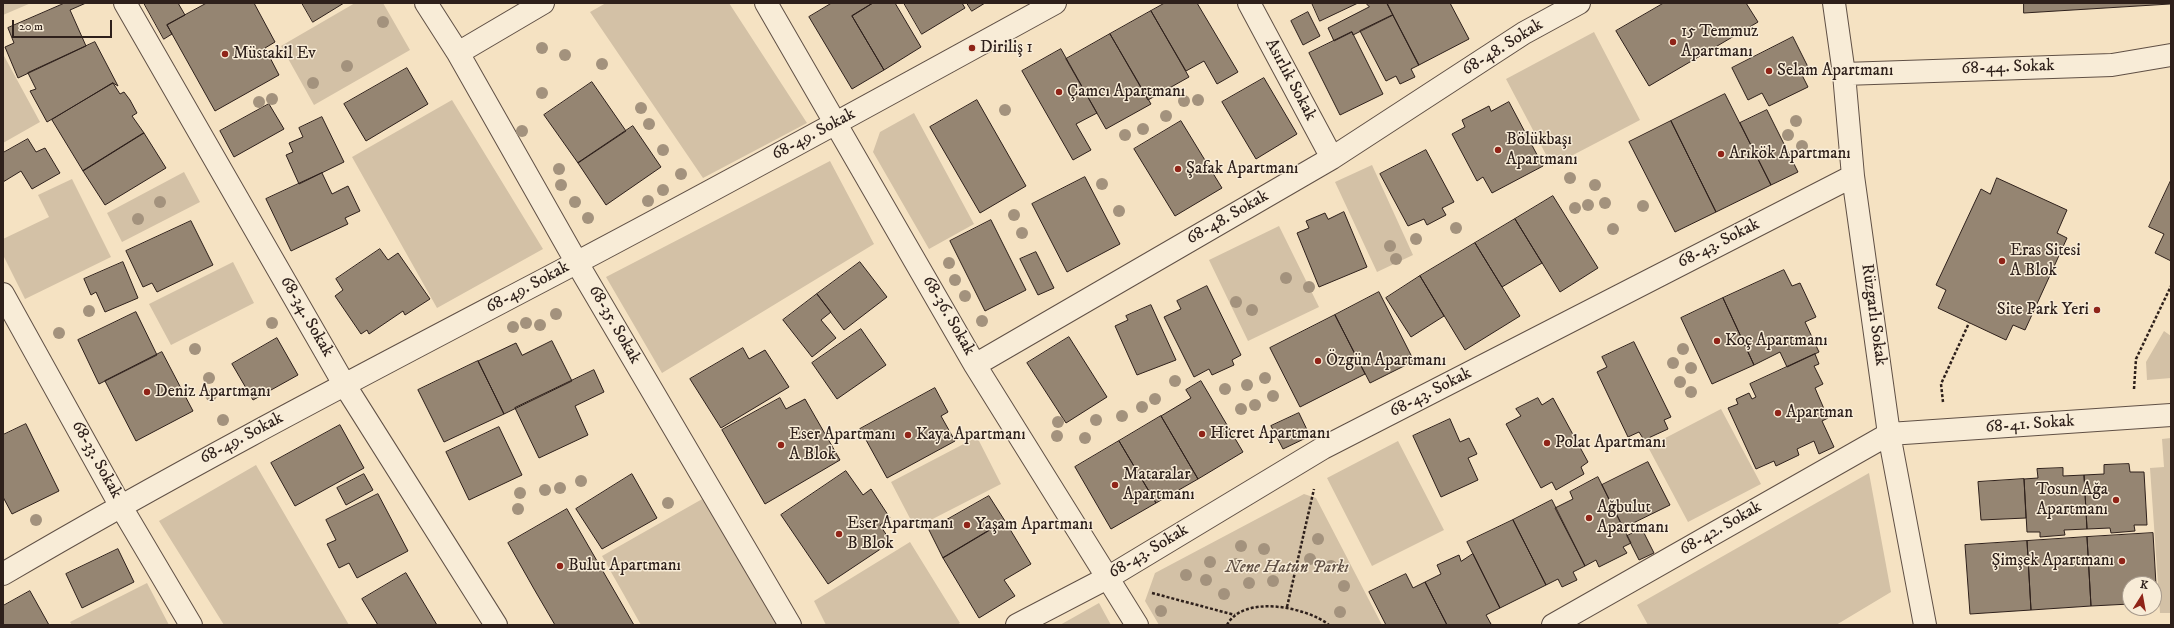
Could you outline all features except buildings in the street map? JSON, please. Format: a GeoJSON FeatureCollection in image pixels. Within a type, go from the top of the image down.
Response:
{"type":"FeatureCollection","features":[{"type":"Feature","properties":{"kind":"street","name":"68-34. Sokak"},"geometry":{"type":"LineString","coordinates":[[125,3],[344,384],[496,625]]}},
{"type":"Feature","properties":{"kind":"street","name":"68-35. Sokak"},"geometry":{"type":"LineString","coordinates":[[426,3],[458,53],[577,262],[790,625]]}},
{"type":"Feature","properties":{"kind":"street"},"geometry":{"type":"LineString","coordinates":[[458,53],[543,3]]}},
{"type":"Feature","properties":{"kind":"street","name":"68-36. Sokak"},"geometry":{"type":"LineString","coordinates":[[766,3],[976,365],[1109,577],[1137,625]]}},
{"type":"Feature","properties":{"kind":"street","name":"68-49. Sokak"},"geometry":{"type":"LineString","coordinates":[[3,574],[120,505],[344,384],[577,262],[836,123],[1055,3]]}},
{"type":"Feature","properties":{"kind":"street","name":"Asırlık Sokak"},"geometry":{"type":"LineString","coordinates":[[1249,3],[1332,158]]}},
{"type":"Feature","properties":{"kind":"street","name":"68-48. Sokak"},"geometry":{"type":"LineString","coordinates":[[976,365],[1332,158],[1524,33],[1579,3]]}},
{"type":"Feature","properties":{"kind":"street","name":"Rüzgarlı Sokak"},"geometry":{"type":"LineString","coordinates":[[1834,3],[1844,74],[1853,176],[1889,434],[1925,625]]}},
{"type":"Feature","properties":{"kind":"street","name":"68-44. Sokak"},"geometry":{"type":"LineString","coordinates":[[1844,74],[2112,64],[2171,55]]}},
{"type":"Feature","properties":{"kind":"street","name":"68-43. Sokak"},"geometry":{"type":"LineString","coordinates":[[1017,625],[1109,577],[1323,448],[1853,176]]}},
{"type":"Feature","properties":{"kind":"street","name":"68-33. Sokak"},"geometry":{"type":"LineString","coordinates":[[3,294],[120,505],[191,625]]}},
{"type":"Feature","properties":{"kind":"street","name":"68-41. Sokak"},"geometry":{"type":"LineString","coordinates":[[1889,434],[2171,415]]}},
{"type":"Feature","properties":{"kind":"street","name":"68-42. Sokak"},"geometry":{"type":"LineString","coordinates":[[1553,625],[1889,434]]}},
{"type":"Feature","properties":{"kind":"path"},"geometry":{"type":"LineString","coordinates":[[2132,418],[2136,359],[2171,286]]}},
{"type":"Feature","properties":{"kind":"path"},"geometry":{"type":"LineString","coordinates":[[1946,370],[1969,323]]}},
{"type":"Feature","properties":{"kind":"path"},"geometry":{"type":"LineString","coordinates":[[1287,607],[1323,448]]}},
{"type":"Feature","properties":{"kind":"path"},"geometry":{"type":"LineString","coordinates":[[1109,577],[1162,596],[1235,615],[1263,607],[1287,607],[1314,615],[1329,625]]}},
{"type":"Feature","properties":{"kind":"path"},"geometry":{"type":"LineString","coordinates":[[1227,625],[1235,615]]}},
{"type":"Feature","properties":{"kind":"green space"},"geometry":{"type":"Polygon","coordinates":[[[3,3],[31,3],[3,15],[3,3]]]}},
{"type":"Feature","properties":{"kind":"green space"},"geometry":{"type":"Polygon","coordinates":[[[355,3],[383,3],[410,50],[314,105],[281,46],[355,3]]]}},
{"type":"Feature","properties":{"kind":"green space"},"geometry":{"type":"Polygon","coordinates":[[[606,3],[729,3],[807,123],[703,178],[590,12],[606,3]]]}},
{"type":"Feature","properties":{"kind":"green space"},"geometry":{"type":"Polygon","coordinates":[[[1594,32],[1640,120],[1552,166],[1506,79],[1594,32]]]}},
{"type":"Feature","properties":{"kind":"green space"},"geometry":{"type":"Polygon","coordinates":[[[3,54],[40,122],[3,143],[3,54]]]}},
{"type":"Feature","properties":{"kind":"green space"},"geometry":{"type":"Polygon","coordinates":[[[452,100],[543,249],[437,308],[352,157],[452,100]]]}},
{"type":"Feature","properties":{"kind":"green space"},"geometry":{"type":"Polygon","coordinates":[[[914,113],[974,224],[929,249],[873,152],[880,132],[914,113]]]}},
{"type":"Feature","properties":{"kind":"green space"},"geometry":{"type":"Polygon","coordinates":[[[830,161],[874,244],[662,373],[606,277],[830,161]]]}},
{"type":"Feature","properties":{"kind":"green space"},"geometry":{"type":"Polygon","coordinates":[[[1372,165],[1413,255],[1377,272],[1335,182],[1372,165]]]}},
{"type":"Feature","properties":{"kind":"green space"},"geometry":{"type":"Polygon","coordinates":[[[184,172],[200,202],[122,242],[107,213],[184,172]]]}},
{"type":"Feature","properties":{"kind":"green space"},"geometry":{"type":"Polygon","coordinates":[[[72,179],[111,257],[25,299],[3,255],[3,239],[49,217],[38,195],[72,179]]]}},
{"type":"Feature","properties":{"kind":"green space"},"geometry":{"type":"Polygon","coordinates":[[[1279,226],[1319,307],[1248,341],[1209,260],[1279,226]]]}},
{"type":"Feature","properties":{"kind":"green space"},"geometry":{"type":"Polygon","coordinates":[[[233,262],[254,303],[171,345],[149,304],[233,262]]]}},
{"type":"Feature","properties":{"kind":"green space"},"geometry":{"type":"Polygon","coordinates":[[[2164,331],[2171,336],[2171,378],[2147,380],[2146,362],[2164,331]]]}},
{"type":"Feature","properties":{"kind":"green space"},"geometry":{"type":"Polygon","coordinates":[[[1721,409],[1761,484],[1688,522],[1648,447],[1721,409]]]}},
{"type":"Feature","properties":{"kind":"green space"},"geometry":{"type":"Polygon","coordinates":[[[977,437],[1001,484],[915,528],[891,482],[977,437]]]}},
{"type":"Feature","properties":{"kind":"green space"},"geometry":{"type":"Polygon","coordinates":[[[2171,438],[2171,613],[2162,613],[2162,576],[2157,576],[2150,468],[2164,467],[2162,439],[2171,438]]]}},
{"type":"Feature","properties":{"kind":"green space"},"geometry":{"type":"Polygon","coordinates":[[[1398,441],[1444,530],[1372,566],[1327,478],[1398,441]]]}},
{"type":"Feature","properties":{"kind":"green space"},"geometry":{"type":"Polygon","coordinates":[[[256,465],[349,625],[224,625],[159,521],[256,465]]]}},
{"type":"Feature","properties":{"kind":"green space"},"geometry":{"type":"Polygon","coordinates":[[[1869,473],[1891,592],[1836,625],[1648,625],[1637,605],[1869,473]]]}},
{"type":"Feature","properties":{"kind":"green space","name":"Nene Hatun Parkı"},"geometry":{"type":"Polygon","coordinates":[[[1304,494],[1316,498],[1382,625],[1159,625],[1145,601],[1155,573],[1304,494]]]}},
{"type":"Feature","properties":{"kind":"green space"},"geometry":{"type":"Polygon","coordinates":[[[704,498],[776,625],[641,625],[602,556],[704,498]]]}},
{"type":"Feature","properties":{"kind":"green space"},"geometry":{"type":"Polygon","coordinates":[[[910,542],[960,623],[957,625],[826,625],[814,601],[910,542]]]}},
{"type":"Feature","properties":{"kind":"green space"},"geometry":{"type":"Polygon","coordinates":[[[147,583],[169,625],[72,625],[70,622],[147,583]]]}},
{"type":"Feature","properties":{"kind":"green space"},"geometry":{"type":"Polygon","coordinates":[[[1099,603],[1111,625],[1060,625],[1099,603]]]}},
{"type":"Feature","properties":{"kind":"place","name":"15 Temmuz Apartmanı"},"geometry":{"type":"Point","coordinates":[1673,42]}},
{"type":"Feature","properties":{"kind":"place","name":"Diriliş 1"},"geometry":{"type":"Point","coordinates":[972,48]}},
{"type":"Feature","properties":{"kind":"place","name":"Müstakil Ev"},"geometry":{"type":"Point","coordinates":[225,54]}},
{"type":"Feature","properties":{"kind":"place","name":"Selam Apartmanı"},"geometry":{"type":"Point","coordinates":[1769,71]}},
{"type":"Feature","properties":{"kind":"place","name":"Çamcı Apartmanı"},"geometry":{"type":"Point","coordinates":[1059,92]}},
{"type":"Feature","properties":{"kind":"place","name":"Bölükbaşı Apartmanı"},"geometry":{"type":"Point","coordinates":[1498,150]}},
{"type":"Feature","properties":{"kind":"place","name":"Arıkök Apartmanı"},"geometry":{"type":"Point","coordinates":[1721,154]}},
{"type":"Feature","properties":{"kind":"place","name":"Şafak Apartmanı"},"geometry":{"type":"Point","coordinates":[1178,169]}},
{"type":"Feature","properties":{"kind":"place","name":"Eras Sitesi A Blok"},"geometry":{"type":"Point","coordinates":[2002,261]}},
{"type":"Feature","properties":{"kind":"place","name":"Site Park Yeri"},"geometry":{"type":"Point","coordinates":[2097,310]}},
{"type":"Feature","properties":{"kind":"place","name":"Koç Apartmanı"},"geometry":{"type":"Point","coordinates":[1717,341]}},
{"type":"Feature","properties":{"kind":"place","name":"Özgün Apartmanı"},"geometry":{"type":"Point","coordinates":[1318,361]}},
{"type":"Feature","properties":{"kind":"place","name":"Deniz Apartmanı"},"geometry":{"type":"Point","coordinates":[147,392]}},
{"type":"Feature","properties":{"kind":"place","name":"Apartman"},"geometry":{"type":"Point","coordinates":[1778,413]}},
{"type":"Feature","properties":{"kind":"place","name":"Hicret Apartmanı"},"geometry":{"type":"Point","coordinates":[1202,434]}},
{"type":"Feature","properties":{"kind":"place","name":"Kaya Apartmanı"},"geometry":{"type":"Point","coordinates":[908,435]}},
{"type":"Feature","properties":{"kind":"place","name":"Polat Apartmanı"},"geometry":{"type":"Point","coordinates":[1547,443]}},
{"type":"Feature","properties":{"kind":"place","name":"Eser Apartmanı A Blok"},"geometry":{"type":"Point","coordinates":[781,445]}},
{"type":"Feature","properties":{"kind":"place","name":"Mataralar Apartmanı"},"geometry":{"type":"Point","coordinates":[1115,485]}},
{"type":"Feature","properties":{"kind":"place","name":"Tosun Ağa Apartmanı"},"geometry":{"type":"Point","coordinates":[2116,500]}},
{"type":"Feature","properties":{"kind":"place","name":"Ağbulut Apartmanı"},"geometry":{"type":"Point","coordinates":[1589,518]}},
{"type":"Feature","properties":{"kind":"place","name":"Yaşam Apartmanı"},"geometry":{"type":"Point","coordinates":[967,525]}},
{"type":"Feature","properties":{"kind":"place","name":"Eser Apartmanı B Blok"},"geometry":{"type":"Point","coordinates":[839,534]}},
{"type":"Feature","properties":{"kind":"place","name":"Şimşek Apartmanı"},"geometry":{"type":"Point","coordinates":[2122,561]}},
{"type":"Feature","properties":{"kind":"place","name":"Bulut Apartmanı"},"geometry":{"type":"Point","coordinates":[560,566]}}]}
